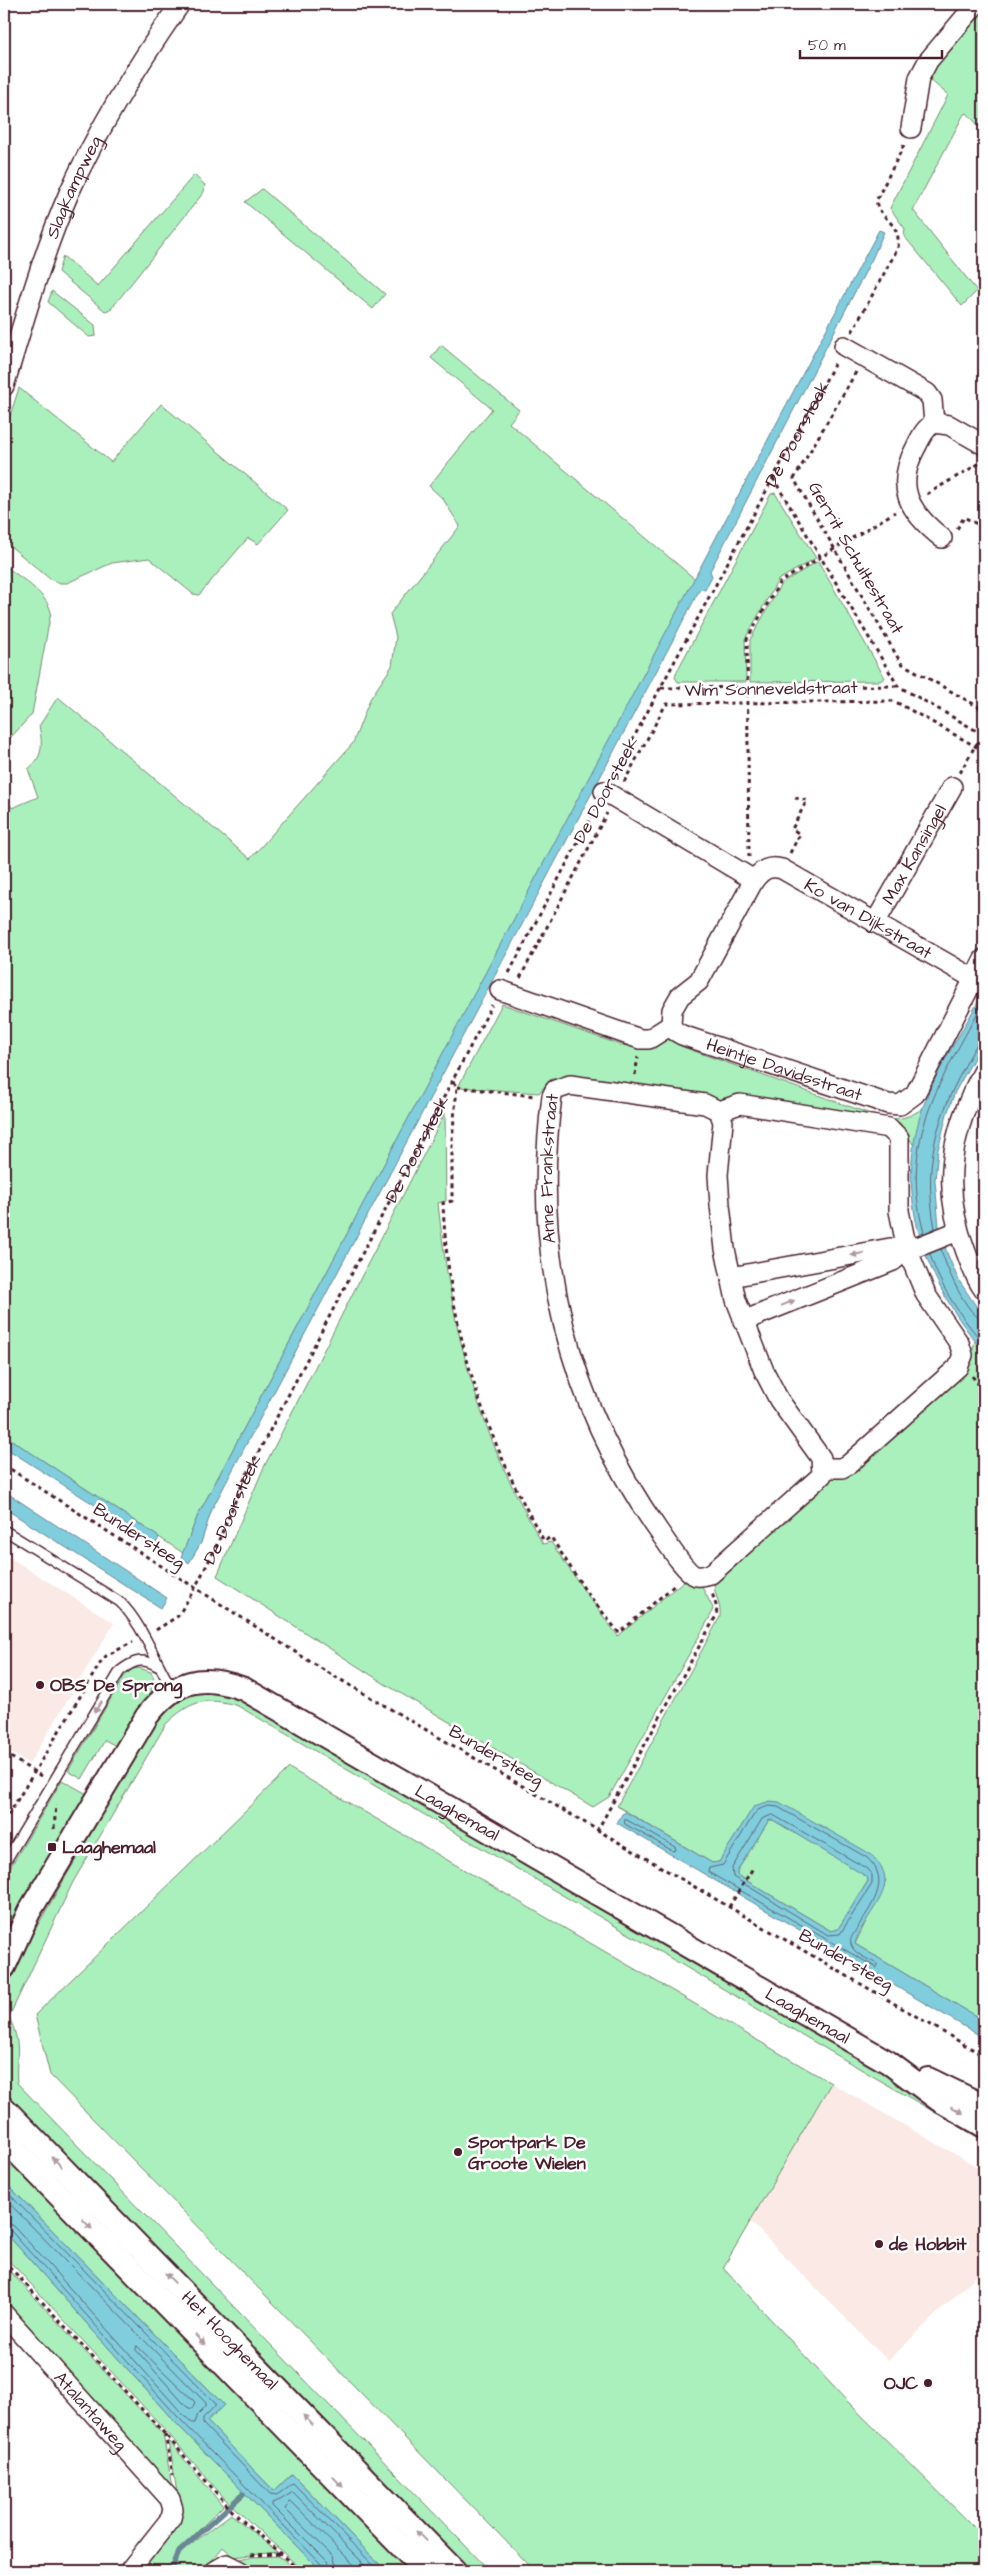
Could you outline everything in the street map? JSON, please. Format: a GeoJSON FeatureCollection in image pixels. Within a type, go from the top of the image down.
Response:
{"type":"FeatureCollection","features":[{"type":"Feature","properties":{"kind":"street","name":"Slagkampweg"},"geometry":{"type":"LineString","coordinates":[[4,386],[47,248],[69,193],[116,102],[180,4]]}},
{"type":"Feature","properties":{"kind":"street"},"geometry":{"type":"LineString","coordinates":[[911,128],[919,78],[928,61],[976,4]]}},
{"type":"Feature","properties":{"kind":"street"},"geometry":{"type":"LineString","coordinates":[[844,346],[927,393],[932,400],[934,423]]}},
{"type":"Feature","properties":{"kind":"street"},"geometry":{"type":"LineString","coordinates":[[942,538],[927,526],[910,503],[905,482],[908,460],[928,426],[934,423],[948,425],[984,445]]}},
{"type":"Feature","properties":{"kind":"street","name":"Max Kansingel"},"geometry":{"type":"LineString","coordinates":[[875,923],[952,787]]}},
{"type":"Feature","properties":{"kind":"street"},"geometry":{"type":"LineString","coordinates":[[610,794],[749,877]]}},
{"type":"Feature","properties":{"kind":"street"},"geometry":{"type":"LineString","coordinates":[[505,993],[640,1039],[649,1039],[671,1025],[672,1010],[680,996],[698,981],[749,877],[768,868],[782,869]]}},
{"type":"Feature","properties":{"kind":"street","name":"Ko van Dijkstraat"},"geometry":{"type":"LineString","coordinates":[[782,869],[980,982]]}},
{"type":"Feature","properties":{"kind":"street"},"geometry":{"type":"LineString","coordinates":[[980,982],[984,959]]}},
{"type":"Feature","properties":{"kind":"street","name":"Heintje Davidsstraat"},"geometry":{"type":"LineString","coordinates":[[671,1025],[675,1031],[682,1035],[888,1104],[900,1105],[915,1094],[980,982]]}},
{"type":"Feature","properties":{"kind":"street"},"geometry":{"type":"LineString","coordinates":[[984,1070],[967,1101],[956,1136],[951,1183],[958,1231],[976,1280],[984,1290]]}},
{"type":"Feature","properties":{"kind":"street","name":"Anne Frankstraat"},"geometry":{"type":"LineString","coordinates":[[696,1575],[643,1509],[624,1476],[588,1404],[573,1362],[561,1321],[546,1228],[546,1140],[552,1096],[555,1090],[570,1085],[705,1104],[720,1111]]}},
{"type":"Feature","properties":{"kind":"street"},"geometry":{"type":"LineString","coordinates":[[696,1575],[711,1574],[818,1481],[824,1468],[821,1458],[779,1400],[743,1322],[731,1277],[720,1205],[718,1174],[723,1122],[720,1111],[740,1104],[884,1126],[894,1132],[899,1138],[900,1145],[897,1173],[899,1211],[913,1248],[926,1295],[959,1343],[963,1355],[958,1367],[849,1464],[842,1468],[824,1468]]}},
{"type":"Feature","properties":{"kind":"street"},"geometry":{"type":"LineString","coordinates":[[743,1322],[893,1261],[913,1248],[958,1231]]}},
{"type":"Feature","properties":{"kind":"street"},"geometry":{"type":"LineString","coordinates":[[731,1277],[890,1248],[913,1248]]}},
{"type":"Feature","properties":{"kind":"street","name":"Laaghemaal"},"geometry":{"type":"LineString","coordinates":[[4,1967],[29,1912],[147,1716],[159,1701],[173,1690],[190,1682],[204,1680],[222,1681],[244,1689],[888,2062],[939,2100],[984,2126]]}},
{"type":"Feature","properties":{"kind":"street","name":"Laaghemaal"},"geometry":{"type":"LineString","coordinates":[[4,1942],[29,1912]]}},
{"type":"Feature","properties":{"kind":"street","name":"Laaghemaal"},"geometry":{"type":"LineString","coordinates":[[888,2062],[946,2086],[984,2106]]}},
{"type":"Feature","properties":{"kind":"street","name":"Het Hooghemaal"},"geometry":{"type":"LineString","coordinates":[[4,2108],[455,2571]]}},
{"type":"Feature","properties":{"kind":"street","name":"Het Hooghemaal"},"geometry":{"type":"LineString","coordinates":[[4,2139],[425,2571]]}},
{"type":"Feature","properties":{"kind":"street","name":"Atalantaweg"},"geometry":{"type":"LineString","coordinates":[[4,2314],[172,2504]]}},
{"type":"Feature","properties":{"kind":"street"},"geometry":{"type":"LineString","coordinates":[[129,2571],[171,2518],[172,2504]]}},
{"type":"Feature","properties":{"kind":"lane"},"geometry":{"type":"LineString","coordinates":[[4,1530],[120,1602],[129,1612],[157,1666],[173,1690]]}},
{"type":"Feature","properties":{"kind":"lane"},"geometry":{"type":"LineString","coordinates":[[4,1864],[120,1672],[138,1660],[147,1660],[157,1666]]}},
{"type":"Feature","properties":{"kind":"path","name":"De Doorsteek"},"geometry":{"type":"LineString","coordinates":[[195,1588],[216,1548],[244,1480],[454,1082],[505,993],[610,794],[662,688],[773,477],[898,248],[899,238],[896,228],[878,209],[876,200],[911,128]]}},
{"type":"Feature","properties":{"kind":"path","name":"Gerrit Schultestraat"},"geometry":{"type":"LineString","coordinates":[[864,357],[794,479],[901,663],[984,710]]}},
{"type":"Feature","properties":{"kind":"path"},"geometry":{"type":"LineString","coordinates":[[749,877],[747,639],[780,582],[984,460]]}},
{"type":"Feature","properties":{"kind":"path","name":"Gerrit Schultestraat"},"geometry":{"type":"LineString","coordinates":[[773,477],[898,686]]}},
{"type":"Feature","properties":{"kind":"path"},"geometry":{"type":"LineString","coordinates":[[942,538],[951,538],[964,517],[984,528]]}},
{"type":"Feature","properties":{"kind":"path"},"geometry":{"type":"LineString","coordinates":[[898,686],[984,735],[975,746],[952,787]]}},
{"type":"Feature","properties":{"kind":"path","name":"Wim Sonneveldstraat"},"geometry":{"type":"LineString","coordinates":[[662,688],[898,686]]}},
{"type":"Feature","properties":{"kind":"path","name":"Wim Sonneveldstraat"},"geometry":{"type":"LineString","coordinates":[[505,993],[610,794],[666,704],[894,701],[984,751]]}},
{"type":"Feature","properties":{"kind":"path"},"geometry":{"type":"LineString","coordinates":[[782,869],[800,834],[792,829],[807,800],[795,798]]}},
{"type":"Feature","properties":{"kind":"path"},"geometry":{"type":"LineString","coordinates":[[632,1094],[640,1039]]}},
{"type":"Feature","properties":{"kind":"path"},"geometry":{"type":"LineString","coordinates":[[454,1082],[457,1086],[452,1140],[452,1201],[444,1203],[445,1242],[450,1281],[469,1370],[488,1428],[517,1493],[544,1541],[551,1537],[585,1590],[619,1632],[696,1575],[715,1599],[717,1608],[716,1616],[597,1831]]}},
{"type":"Feature","properties":{"kind":"path"},"geometry":{"type":"LineString","coordinates":[[457,1086],[552,1096]]}},
{"type":"Feature","properties":{"kind":"path","name":"Bundersteeg"},"geometry":{"type":"LineString","coordinates":[[4,1465],[326,1671],[984,2056]]}},
{"type":"Feature","properties":{"kind":"path"},"geometry":{"type":"LineString","coordinates":[[729,1907],[753,1868]]}},
{"type":"Feature","properties":{"kind":"path"},"geometry":{"type":"LineString","coordinates":[[4,2261],[165,2434],[223,2502],[300,2571]]}},
{"type":"Feature","properties":{"kind":"path"},"geometry":{"type":"LineString","coordinates":[[165,2434],[175,2489],[172,2504]]}},
{"type":"Feature","properties":{"kind":"path"},"geometry":{"type":"LineString","coordinates":[[972,2571],[984,2560]]}},
{"type":"Feature","properties":{"kind":"shaded area","name":"OBS De Sprong"},"geometry":{"type":"Polygon","coordinates":[[[4,1554],[114,1623],[29,1764],[4,1748],[4,1554]]]}},
{"type":"Feature","properties":{"kind":"shaded area","name":"de Hobbit"},"geometry":{"type":"Polygon","coordinates":[[[831,2083],[984,2171],[984,2268],[888,2361],[750,2221],[831,2083]]]}},
{"type":"Feature","properties":{"kind":"green space"},"geometry":{"type":"Polygon","coordinates":[[[984,9],[984,132],[967,113],[964,114],[913,210],[977,291],[962,306],[904,236],[905,229],[890,208],[948,95],[928,78],[937,61],[984,9]]]}},
{"type":"Feature","properties":{"kind":"green space"},"geometry":{"type":"Polygon","coordinates":[[[194,175],[205,185],[204,192],[111,309],[105,311],[58,272],[63,256],[98,286],[194,175]]]}},
{"type":"Feature","properties":{"kind":"green space"},"geometry":{"type":"Polygon","coordinates":[[[262,189],[385,294],[373,309],[245,202],[262,189]]]}},
{"type":"Feature","properties":{"kind":"green space"},"geometry":{"type":"Polygon","coordinates":[[[52,291],[95,325],[96,336],[89,337],[48,302],[52,291]]]}},
{"type":"Feature","properties":{"kind":"green space"},"geometry":{"type":"Polygon","coordinates":[[[441,345],[519,410],[509,423],[695,579],[198,1515],[183,1553],[4,1435],[4,799],[7,797],[12,808],[38,797],[28,769],[37,760],[41,750],[39,726],[58,697],[250,859],[353,743],[370,699],[392,666],[396,637],[390,614],[460,526],[443,499],[429,486],[492,409],[431,358],[441,345]]]}},
{"type":"Feature","properties":{"kind":"green space"},"geometry":{"type":"Polygon","coordinates":[[[19,388],[111,462],[161,404],[288,510],[258,544],[248,538],[199,595],[193,594],[149,558],[112,563],[67,583],[60,583],[50,579],[4,541],[4,434],[19,388]]]}},
{"type":"Feature","properties":{"kind":"green space"},"geometry":{"type":"Polygon","coordinates":[[[775,493],[816,558],[778,580],[745,639],[746,682],[678,682],[675,677],[676,673],[771,494],[775,493]]]}},
{"type":"Feature","properties":{"kind":"green space"},"geometry":{"type":"Polygon","coordinates":[[[818,561],[885,678],[880,681],[750,682],[750,640],[781,584],[818,561]]]}},
{"type":"Feature","properties":{"kind":"green space"},"geometry":{"type":"Polygon","coordinates":[[[4,565],[44,598],[51,612],[32,714],[4,745],[4,565]]]}},
{"type":"Feature","properties":{"kind":"green space"},"geometry":{"type":"Polygon","coordinates":[[[502,1004],[621,1045],[635,1047],[666,1035],[669,1040],[683,1047],[882,1118],[904,1118],[923,1108],[914,1146],[900,1123],[720,1102],[712,1096],[551,1079],[539,1093],[458,1087],[502,1004]]]}},
{"type":"Feature","properties":{"kind":"green space"},"geometry":{"type":"Polygon","coordinates":[[[445,1113],[446,1201],[438,1203],[451,1294],[471,1380],[501,1462],[520,1503],[543,1544],[551,1542],[618,1636],[686,1579],[701,1585],[713,1608],[711,1615],[609,1797],[593,1807],[385,1684],[217,1576],[264,1467],[445,1113]]]}},
{"type":"Feature","properties":{"kind":"green space"},"geometry":{"type":"Polygon","coordinates":[[[975,1341],[984,1352],[984,2021],[855,1944],[886,1880],[754,1807],[719,1862],[712,1863],[617,1806],[720,1617],[720,1607],[714,1588],[715,1580],[829,1478],[849,1473],[963,1375],[968,1369],[975,1341]]]}},
{"type":"Feature","properties":{"kind":"green space"},"geometry":{"type":"Polygon","coordinates":[[[139,1668],[151,1672],[154,1678],[151,1693],[116,1746],[105,1740],[82,1779],[68,1771],[123,1678],[132,1669],[139,1668]]]}},
{"type":"Feature","properties":{"kind":"green space"},"geometry":{"type":"Polygon","coordinates":[[[204,1690],[242,1697],[984,2129],[984,2141],[238,1706],[217,1701],[199,1703],[183,1710],[166,1724],[73,1882],[9,2017],[16,2036],[18,2050],[17,2083],[490,2571],[464,2571],[4,2098],[4,1983],[158,1718],[187,1696],[204,1690]]]}},
{"type":"Feature","properties":{"kind":"green space","name":"Sportpark De Groote Wielen"},"geometry":{"type":"Polygon","coordinates":[[[289,1768],[831,2083],[723,2268],[845,2399],[984,2537],[984,2571],[535,2571],[50,2075],[35,2015],[289,1768]]]}},
{"type":"Feature","properties":{"kind":"green space"},"geometry":{"type":"Polygon","coordinates":[[[62,1780],[87,1794],[4,1931],[4,1878],[62,1780]]]}},
{"type":"Feature","properties":{"kind":"green space"},"geometry":{"type":"Polygon","coordinates":[[[769,1820],[773,1820],[868,1877],[868,1881],[838,1929],[831,1931],[737,1875],[737,1871],[769,1820]]]}},
{"type":"Feature","properties":{"kind":"green space"},"geometry":{"type":"Polygon","coordinates":[[[4,2147],[417,2571],[386,2571],[292,2474],[274,2491],[207,2421],[224,2405],[4,2181],[4,2147]]]}},
{"type":"Feature","properties":{"kind":"green space"},"geometry":{"type":"Polygon","coordinates":[[[4,2231],[173,2420],[321,2571],[303,2571],[225,2499],[166,2431],[4,2257],[4,2231]]]}},
{"type":"Feature","properties":{"kind":"green space"},"geometry":{"type":"Polygon","coordinates":[[[4,2265],[163,2434],[173,2493],[108,2423],[4,2305],[4,2265]]]}},
{"type":"Feature","properties":{"kind":"green space"},"geometry":{"type":"Polygon","coordinates":[[[169,2441],[223,2506],[178,2551],[170,2571],[137,2571],[180,2513],[169,2441]]]}},
{"type":"Feature","properties":{"kind":"green space"},"geometry":{"type":"Polygon","coordinates":[[[231,2514],[277,2552],[234,2557],[223,2547],[203,2571],[173,2571],[180,2553],[231,2514]]]}},
{"type":"Feature","properties":{"kind":"green space"},"geometry":{"type":"Polygon","coordinates":[[[277,2556],[296,2571],[249,2571],[237,2560],[249,2557],[277,2556]]]}},
{"type":"Feature","properties":{"kind":"water"},"geometry":{"type":"Polygon","coordinates":[[[879,230],[884,232],[872,259],[710,571],[712,576],[705,590],[700,589],[212,1509],[201,1543],[189,1563],[181,1557],[198,1515],[879,230]]]}},
{"type":"Feature","properties":{"kind":"water"},"geometry":{"type":"Polygon","coordinates":[[[984,990],[984,1040],[955,1092],[947,1114],[938,1150],[935,1180],[939,1227],[947,1253],[958,1279],[984,1318],[984,1352],[963,1325],[931,1268],[920,1237],[913,1206],[911,1174],[914,1141],[923,1107],[943,1062],[984,990]]]}},
{"type":"Feature","properties":{"kind":"water"},"geometry":{"type":"Polygon","coordinates":[[[4,1435],[159,1537],[156,1544],[4,1447],[4,1435]]]}},
{"type":"Feature","properties":{"kind":"water"},"geometry":{"type":"Polygon","coordinates":[[[4,1491],[167,1598],[161,1608],[4,1508],[4,1491]]]}},
{"type":"Feature","properties":{"kind":"water"},"geometry":{"type":"Polygon","coordinates":[[[770,1801],[779,1802],[869,1853],[878,1862],[885,1880],[884,1889],[858,1935],[855,1944],[984,2021],[984,2038],[617,1823],[622,1814],[626,1812],[712,1863],[719,1862],[754,1806],[770,1801]],[[769,1820],[737,1871],[737,1875],[831,1931],[838,1929],[868,1881],[867,1877],[773,1820],[769,1820]]]}},
{"type":"Feature","properties":{"kind":"water"},"geometry":{"type":"Polygon","coordinates":[[[4,2181],[224,2405],[207,2421],[274,2491],[292,2474],[386,2571],[321,2571],[173,2420],[4,2231],[4,2181]]]}},
{"type":"Feature","properties":{"kind":"waterway"},"geometry":{"type":"LineString","coordinates":[[171,2571],[179,2552],[243,2494]]}},
{"type":"Feature","properties":{"kind":"place","name":"OBS De Sprong"},"geometry":{"type":"Point","coordinates":[40,1685]}},
{"type":"Feature","properties":{"kind":"place","name":"Laaghemaal"},"geometry":{"type":"Point","coordinates":[52,1847]}},
{"type":"Feature","properties":{"kind":"place","name":"Sportpark De Groote Wielen"},"geometry":{"type":"Point","coordinates":[458,2152]}},
{"type":"Feature","properties":{"kind":"place","name":"de Hobbit"},"geometry":{"type":"Point","coordinates":[879,2244]}},
{"type":"Feature","properties":{"kind":"place","name":"OJC"},"geometry":{"type":"Point","coordinates":[928,2383]}}]}
